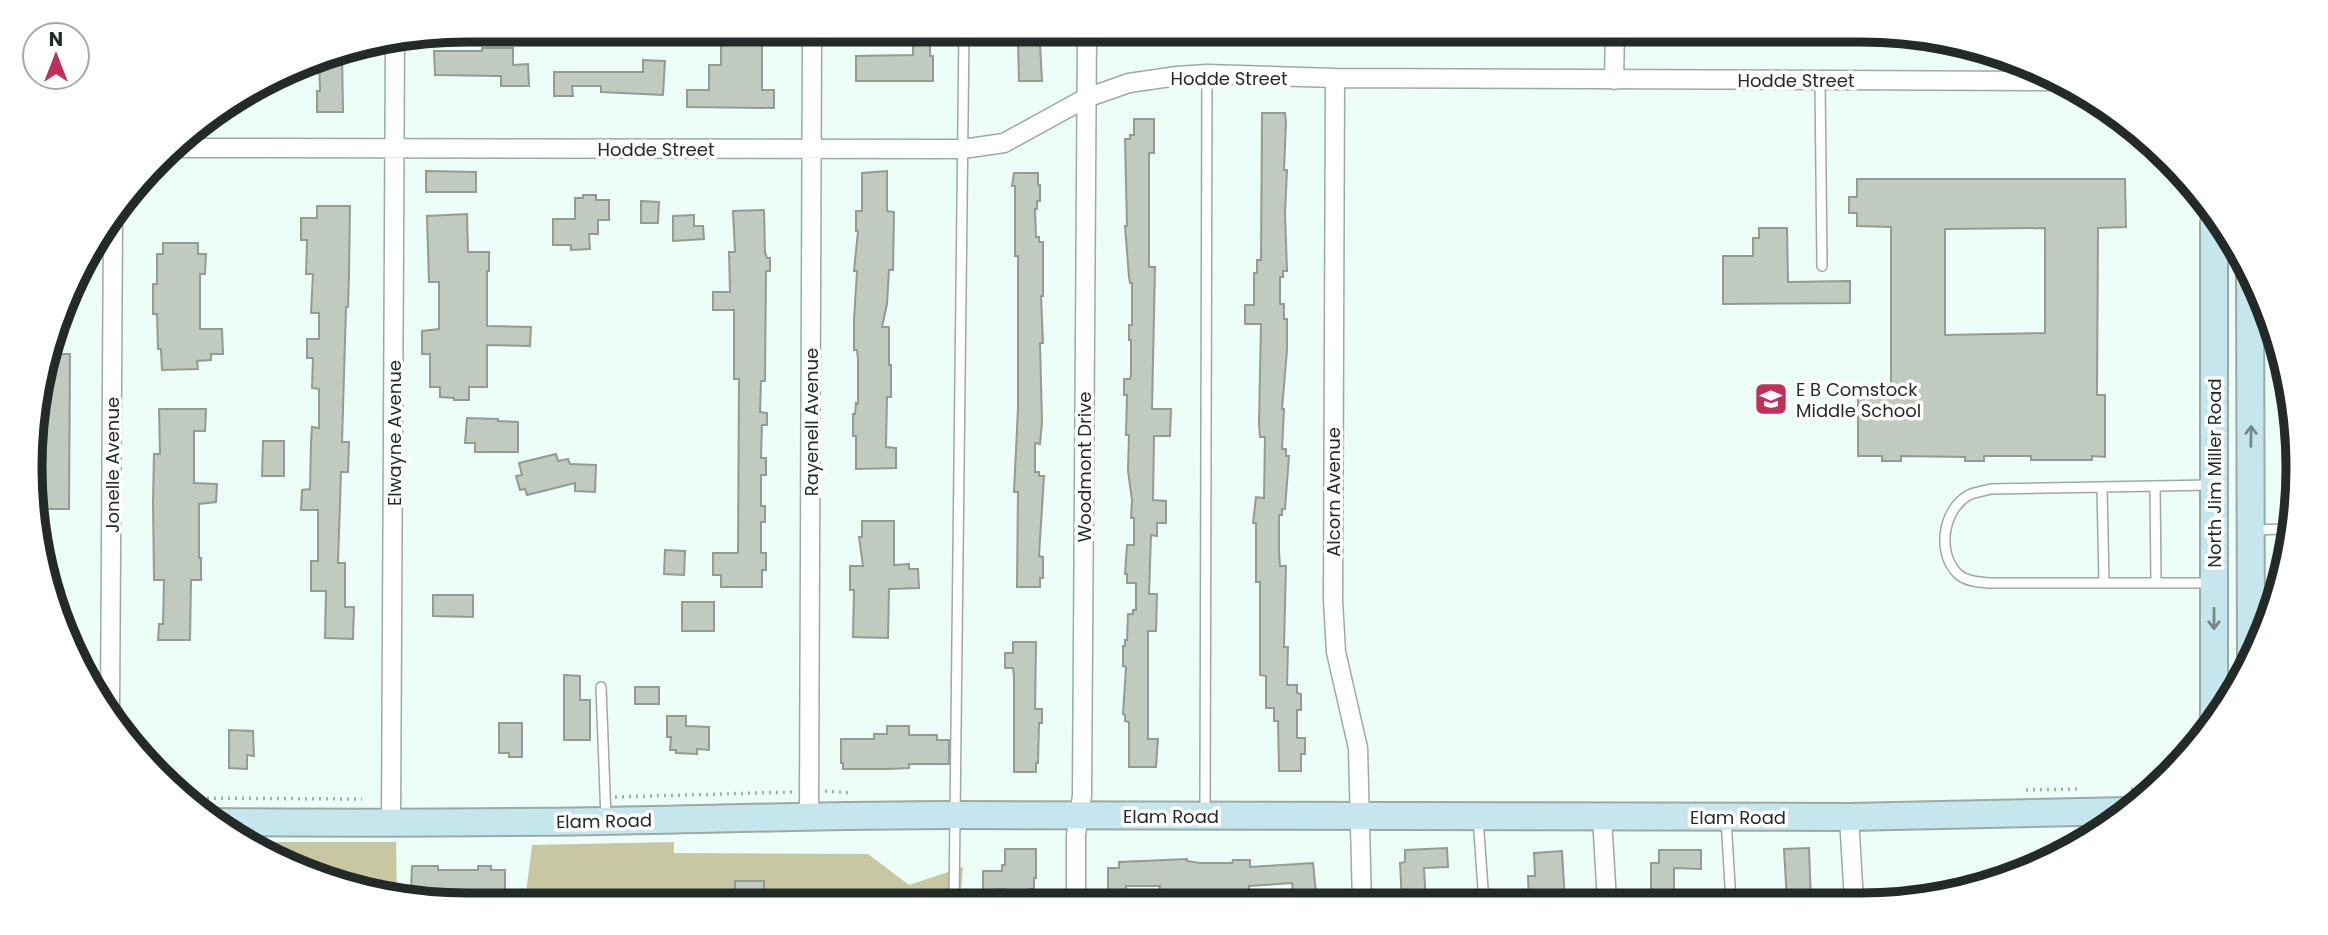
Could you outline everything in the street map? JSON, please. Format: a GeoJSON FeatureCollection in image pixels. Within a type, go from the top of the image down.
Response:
{"type":"FeatureCollection","features":[{"type":"Feature","properties":{"kind":"street","name":"Rayenell Avenue"},"geometry":{"type":"LineString","coordinates":[[809,815],[812,42]]}},
{"type":"Feature","properties":{"kind":"street","name":"Woodmont Drive"},"geometry":{"type":"LineString","coordinates":[[1076,893],[1076,835],[1082,796],[1087,42]]}},
{"type":"Feature","properties":{"kind":"street"},"geometry":{"type":"LineString","coordinates":[[1614,80],[1615,42]]}},
{"type":"Feature","properties":{"kind":"street","name":"Elwayne Avenue"},"geometry":{"type":"LineString","coordinates":[[391,824],[395,48]]}},
{"type":"Feature","properties":{"kind":"street","name":"Hodde Street"},"geometry":{"type":"LineString","coordinates":[[187,148],[963,149],[1004,143],[1086,98],[1129,83],[1207,74],[1335,78],[2038,81]]}},
{"type":"Feature","properties":{"kind":"street","name":"Alcorn Avenue"},"geometry":{"type":"LineString","coordinates":[[1335,78],[1333,600],[1336,652],[1358,748],[1362,893]]}},
{"type":"Feature","properties":{"kind":"street","name":"North Jim Miller Road"},"geometry":{"type":"LineString","coordinates":[[2214,231],[2214,704]]}},
{"type":"Feature","properties":{"kind":"street","name":"Jonelle Avenue"},"geometry":{"type":"LineString","coordinates":[[110,698],[113,233]]}},
{"type":"Feature","properties":{"kind":"street","name":"North Jim Miller Road"},"geometry":{"type":"LineString","coordinates":[[2250,297],[2251,636]]}},
{"type":"Feature","properties":{"kind":"street"},"geometry":{"type":"LineString","coordinates":[[2215,331],[2251,331]]}},
{"type":"Feature","properties":{"kind":"street"},"geometry":{"type":"LineString","coordinates":[[2214,485],[2250,486]]}},
{"type":"Feature","properties":{"kind":"street","name":"Elam Road"},"geometry":{"type":"LineString","coordinates":[[233,822],[391,824],[809,815],[1849,817],[2111,811]]}},
{"type":"Feature","properties":{"kind":"street"},"geometry":{"type":"LineString","coordinates":[[1602,817],[1606,893]]}},
{"type":"Feature","properties":{"kind":"street"},"geometry":{"type":"LineString","coordinates":[[1849,817],[1853,893]]}},
{"type":"Feature","properties":{"kind":"lane"},"geometry":{"type":"LineString","coordinates":[[954,893],[964,42]]}},
{"type":"Feature","properties":{"kind":"lane"},"geometry":{"type":"LineString","coordinates":[[1205,816],[1207,74]]}},
{"type":"Feature","properties":{"kind":"lane"},"geometry":{"type":"LineString","coordinates":[[1820,80],[1822,266]]}},
{"type":"Feature","properties":{"kind":"lane"},"geometry":{"type":"LineString","coordinates":[[2214,485],[1991,489],[1970,494],[1958,505],[1947,520],[1945,538],[1948,558],[1958,573],[1970,581],[2214,583]]}},
{"type":"Feature","properties":{"kind":"lane"},"geometry":{"type":"LineString","coordinates":[[2155,486],[2156,583]]}},
{"type":"Feature","properties":{"kind":"lane"},"geometry":{"type":"LineString","coordinates":[[2102,487],[2104,582]]}},
{"type":"Feature","properties":{"kind":"lane"},"geometry":{"type":"LineString","coordinates":[[2251,530],[2281,530]]}},
{"type":"Feature","properties":{"kind":"lane"},"geometry":{"type":"LineString","coordinates":[[601,687],[607,821]]}},
{"type":"Feature","properties":{"kind":"lane"},"geometry":{"type":"LineString","coordinates":[[1478,817],[1483,893]]}},
{"type":"Feature","properties":{"kind":"lane"},"geometry":{"type":"LineString","coordinates":[[1726,817],[1730,893]]}},
{"type":"Feature","properties":{"kind":"green space"},"geometry":{"type":"Polygon","coordinates":[[[266,842],[396,842],[397,887],[357,879],[305,861],[266,842]]]}},
{"type":"Feature","properties":{"kind":"green space"},"geometry":{"type":"Polygon","coordinates":[[[674,842],[674,853],[868,854],[909,885],[963,867],[961,893],[526,893],[532,845],[674,842]]]}},
{"type":"Feature","properties":{"kind":"building"},"geometry":{"type":"Polygon","coordinates":[[[721,42],[762,42],[762,90],[774,90],[774,108],[687,107],[687,90],[709,90],[709,65],[721,65],[721,42]]]}},
{"type":"Feature","properties":{"kind":"building"},"geometry":{"type":"Polygon","coordinates":[[[1018,44],[1040,44],[1042,81],[1019,81],[1018,44]]]}},
{"type":"Feature","properties":{"kind":"building"},"geometry":{"type":"Polygon","coordinates":[[[913,45],[930,45],[933,81],[856,81],[856,56],[913,55],[913,45]]]}},
{"type":"Feature","properties":{"kind":"building"},"geometry":{"type":"Polygon","coordinates":[[[482,48],[513,48],[513,65],[528,64],[529,86],[501,86],[501,76],[435,75],[434,51],[482,51],[482,48]]]}},
{"type":"Feature","properties":{"kind":"building"},"geometry":{"type":"Polygon","coordinates":[[[643,60],[665,61],[663,95],[601,92],[601,86],[572,86],[573,96],[554,96],[554,72],[643,72],[643,60]]]}},
{"type":"Feature","properties":{"kind":"building"},"geometry":{"type":"Polygon","coordinates":[[[342,61],[343,112],[317,112],[317,91],[320,91],[319,69],[342,61]]]}},
{"type":"Feature","properties":{"kind":"building"},"geometry":{"type":"Polygon","coordinates":[[[1262,113],[1285,113],[1286,122],[1284,170],[1287,170],[1287,271],[1283,271],[1283,277],[1280,277],[1280,304],[1284,304],[1284,319],[1287,319],[1282,449],[1286,449],[1286,456],[1289,456],[1285,509],[1282,509],[1282,515],[1279,515],[1279,552],[1280,566],[1286,566],[1284,647],[1288,647],[1287,685],[1297,685],[1297,693],[1301,694],[1301,710],[1297,710],[1297,738],[1305,738],[1305,754],[1301,754],[1301,771],[1279,771],[1278,721],[1274,721],[1274,708],[1266,708],[1266,676],[1260,675],[1260,582],[1256,582],[1256,523],[1253,523],[1256,497],[1264,498],[1265,437],[1260,437],[1259,424],[1261,324],[1245,324],[1245,305],[1254,305],[1254,273],[1257,273],[1257,260],[1261,260],[1262,113]]]}},
{"type":"Feature","properties":{"kind":"building"},"geometry":{"type":"Polygon","coordinates":[[[1134,119],[1154,119],[1154,153],[1149,153],[1149,267],[1155,267],[1152,409],[1171,409],[1170,436],[1154,436],[1153,500],[1166,501],[1166,523],[1157,523],[1157,536],[1151,535],[1149,594],[1157,594],[1156,631],[1148,631],[1148,739],[1158,739],[1156,767],[1129,767],[1129,722],[1125,721],[1123,714],[1126,667],[1123,666],[1123,646],[1127,640],[1128,614],[1133,614],[1133,610],[1136,610],[1136,583],[1127,583],[1125,574],[1127,545],[1134,545],[1134,518],[1131,518],[1132,500],[1128,471],[1127,395],[1124,395],[1124,379],[1130,379],[1131,375],[1129,325],[1132,325],[1132,283],[1129,277],[1125,226],[1125,139],[1134,135],[1134,119]]]}},
{"type":"Feature","properties":{"kind":"building"},"geometry":{"type":"Polygon","coordinates":[[[426,171],[476,172],[476,192],[426,192],[426,171]]]}},
{"type":"Feature","properties":{"kind":"building"},"geometry":{"type":"Polygon","coordinates":[[[887,171],[887,211],[894,212],[893,270],[889,270],[887,304],[882,327],[889,327],[891,365],[886,447],[896,448],[896,468],[856,469],[853,414],[856,403],[858,404],[858,359],[857,350],[854,350],[857,271],[854,271],[858,231],[856,211],[862,211],[862,173],[887,171]]]}},
{"type":"Feature","properties":{"kind":"building"},"geometry":{"type":"Polygon","coordinates":[[[1014,173],[1038,173],[1040,185],[1040,201],[1037,201],[1035,209],[1036,237],[1039,237],[1039,242],[1043,242],[1043,343],[1040,343],[1042,422],[1040,444],[1035,443],[1035,472],[1044,476],[1039,556],[1043,557],[1043,578],[1040,578],[1040,587],[1017,587],[1018,492],[1014,492],[1018,408],[1018,256],[1015,256],[1015,186],[1012,186],[1014,173]]]}},
{"type":"Feature","properties":{"kind":"building"},"geometry":{"type":"Polygon","coordinates":[[[1857,179],[2125,179],[2126,227],[2098,228],[2097,395],[2105,395],[2105,457],[2092,456],[2092,460],[2031,460],[2031,456],[1984,456],[1984,461],[1965,461],[1965,457],[1901,456],[1901,461],[1882,461],[1882,456],[1858,456],[1858,386],[1891,386],[1891,227],[1857,226],[1857,213],[1849,213],[1849,197],[1857,197],[1857,179]],[[2045,228],[1945,229],[1945,335],[2045,333],[2045,228]]]}},
{"type":"Feature","properties":{"kind":"building"},"geometry":{"type":"Polygon","coordinates":[[[583,195],[596,195],[596,200],[609,200],[609,220],[598,220],[598,234],[589,234],[590,249],[571,250],[571,245],[553,245],[553,219],[575,219],[575,198],[583,198],[583,195]]]}},
{"type":"Feature","properties":{"kind":"building"},"geometry":{"type":"Polygon","coordinates":[[[641,201],[659,202],[658,223],[641,223],[641,201]]]}},
{"type":"Feature","properties":{"kind":"building"},"geometry":{"type":"Polygon","coordinates":[[[317,206],[350,206],[342,442],[349,442],[348,472],[341,472],[338,563],[345,563],[345,607],[354,607],[353,639],[325,638],[326,591],[311,591],[311,561],[318,561],[318,510],[301,510],[302,490],[310,489],[312,427],[319,428],[319,389],[312,388],[313,358],[307,358],[307,339],[319,339],[319,313],[311,313],[313,274],[306,274],[307,240],[301,240],[301,218],[317,218],[317,206]]]}},
{"type":"Feature","properties":{"kind":"building"},"geometry":{"type":"Polygon","coordinates":[[[764,210],[765,252],[767,258],[770,258],[770,271],[766,271],[765,381],[761,381],[760,412],[767,413],[767,425],[762,425],[761,458],[766,458],[766,475],[761,475],[761,506],[765,506],[765,522],[761,522],[761,553],[766,553],[766,570],[762,570],[762,587],[721,587],[721,575],[713,575],[713,553],[738,553],[739,379],[734,379],[734,310],[713,310],[713,292],[730,292],[729,252],[735,252],[733,211],[764,210]]]}},
{"type":"Feature","properties":{"kind":"building"},"geometry":{"type":"Polygon","coordinates":[[[467,214],[468,252],[489,252],[487,326],[531,327],[530,346],[487,345],[487,387],[469,387],[469,400],[454,400],[440,397],[440,387],[430,387],[430,354],[422,354],[422,331],[439,329],[439,282],[429,282],[427,216],[467,214]]]}},
{"type":"Feature","properties":{"kind":"building"},"geometry":{"type":"Polygon","coordinates":[[[694,215],[694,226],[703,226],[704,239],[673,241],[673,216],[694,215]]]}},
{"type":"Feature","properties":{"kind":"building"},"geometry":{"type":"Polygon","coordinates":[[[1759,228],[1787,228],[1788,282],[1850,281],[1850,303],[1723,304],[1723,256],[1753,256],[1753,238],[1759,238],[1759,228]]]}},
{"type":"Feature","properties":{"kind":"building"},"geometry":{"type":"Polygon","coordinates":[[[163,243],[198,243],[198,254],[206,254],[205,274],[200,274],[200,329],[222,329],[223,354],[211,354],[211,360],[197,361],[198,369],[162,370],[161,349],[158,349],[157,314],[153,314],[153,284],[157,284],[157,254],[163,254],[163,243]]]}},
{"type":"Feature","properties":{"kind":"building"},"geometry":{"type":"Polygon","coordinates":[[[57,354],[70,354],[69,509],[44,509],[43,495],[43,440],[50,384],[57,354]]]}},
{"type":"Feature","properties":{"kind":"building"},"geometry":{"type":"Polygon","coordinates":[[[159,409],[206,409],[205,431],[194,431],[194,483],[217,484],[216,502],[199,504],[201,580],[191,580],[190,640],[158,640],[159,624],[163,624],[164,580],[154,580],[154,454],[160,454],[159,409]]]}},
{"type":"Feature","properties":{"kind":"building"},"geometry":{"type":"Polygon","coordinates":[[[467,418],[518,422],[518,452],[475,452],[475,443],[465,443],[467,418]]]}},
{"type":"Feature","properties":{"kind":"building"},"geometry":{"type":"Polygon","coordinates":[[[263,441],[284,441],[284,476],[262,476],[263,441]]]}},
{"type":"Feature","properties":{"kind":"building"},"geometry":{"type":"Polygon","coordinates":[[[556,454],[558,461],[568,459],[570,464],[596,465],[595,492],[575,491],[575,483],[527,495],[525,489],[520,490],[516,476],[522,475],[519,463],[556,454]]]}},
{"type":"Feature","properties":{"kind":"building"},"geometry":{"type":"Polygon","coordinates":[[[862,521],[894,521],[894,565],[909,564],[909,569],[918,569],[919,588],[889,589],[888,638],[853,637],[854,590],[850,590],[850,566],[863,566],[859,537],[862,537],[862,521]]]}},
{"type":"Feature","properties":{"kind":"building"},"geometry":{"type":"Polygon","coordinates":[[[665,550],[685,551],[684,575],[664,574],[665,550]]]}},
{"type":"Feature","properties":{"kind":"building"},"geometry":{"type":"Polygon","coordinates":[[[433,595],[473,595],[473,617],[433,616],[433,595]]]}},
{"type":"Feature","properties":{"kind":"building"},"geometry":{"type":"Polygon","coordinates":[[[682,602],[714,602],[714,631],[682,631],[682,602]]]}},
{"type":"Feature","properties":{"kind":"building"},"geometry":{"type":"Polygon","coordinates":[[[1013,642],[1036,642],[1035,709],[1042,709],[1042,723],[1039,723],[1036,772],[1014,772],[1014,676],[1013,668],[1005,668],[1005,653],[1013,653],[1013,642]]]}},
{"type":"Feature","properties":{"kind":"building"},"geometry":{"type":"Polygon","coordinates":[[[564,675],[580,676],[580,700],[590,700],[590,740],[564,740],[564,675]]]}},
{"type":"Feature","properties":{"kind":"building"},"geometry":{"type":"Polygon","coordinates":[[[635,687],[659,687],[659,704],[635,704],[635,687]]]}},
{"type":"Feature","properties":{"kind":"building"},"geometry":{"type":"Polygon","coordinates":[[[667,716],[686,716],[686,726],[709,727],[709,750],[697,749],[697,754],[670,750],[671,737],[667,737],[667,716]]]}},
{"type":"Feature","properties":{"kind":"building"},"geometry":{"type":"Polygon","coordinates":[[[499,723],[522,723],[522,757],[509,757],[509,753],[499,753],[499,723]]]}},
{"type":"Feature","properties":{"kind":"building"},"geometry":{"type":"Polygon","coordinates":[[[887,726],[909,726],[909,735],[937,735],[937,740],[949,740],[949,764],[909,764],[909,768],[888,769],[843,769],[841,739],[874,739],[874,734],[887,734],[887,726]]]}},
{"type":"Feature","properties":{"kind":"building"},"geometry":{"type":"Polygon","coordinates":[[[229,730],[253,731],[254,756],[247,755],[247,769],[229,768],[229,730]]]}},
{"type":"Feature","properties":{"kind":"building"},"geometry":{"type":"Polygon","coordinates":[[[1447,848],[1448,867],[1424,868],[1425,893],[1402,893],[1400,863],[1405,862],[1405,850],[1447,848]]]}},
{"type":"Feature","properties":{"kind":"building"},"geometry":{"type":"Polygon","coordinates":[[[1809,848],[1811,893],[1786,893],[1784,849],[1809,848]]]}},
{"type":"Feature","properties":{"kind":"building"},"geometry":{"type":"Polygon","coordinates":[[[1005,849],[1036,849],[1034,889],[1029,889],[1029,893],[1005,893],[1005,889],[983,890],[983,871],[1002,871],[1002,865],[1005,865],[1005,849]]]}},
{"type":"Feature","properties":{"kind":"building"},"geometry":{"type":"Polygon","coordinates":[[[1659,850],[1701,850],[1701,869],[1674,868],[1674,893],[1651,893],[1651,863],[1659,863],[1659,850]]]}},
{"type":"Feature","properties":{"kind":"building"},"geometry":{"type":"Polygon","coordinates":[[[1562,851],[1564,893],[1529,893],[1528,876],[1535,876],[1534,853],[1562,851]]]}},
{"type":"Feature","properties":{"kind":"building"},"geometry":{"type":"Polygon","coordinates":[[[1187,859],[1200,863],[1232,863],[1233,860],[1250,860],[1250,867],[1313,863],[1316,893],[1293,893],[1292,883],[1249,886],[1249,893],[1159,891],[1160,886],[1126,886],[1126,893],[1108,893],[1108,868],[1119,868],[1119,862],[1187,859]]]}},
{"type":"Feature","properties":{"kind":"building"},"geometry":{"type":"Polygon","coordinates":[[[412,866],[438,866],[438,870],[478,870],[478,866],[491,866],[491,870],[505,870],[505,893],[411,889],[412,866]]]}},
{"type":"Feature","properties":{"kind":"building"},"geometry":{"type":"Polygon","coordinates":[[[735,881],[764,881],[764,893],[735,893],[735,881]]]}},
{"type":"Feature","properties":{"kind":"place","name":"E B Comstock Middle School"},"geometry":{"type":"Point","coordinates":[1771,399]}}]}
